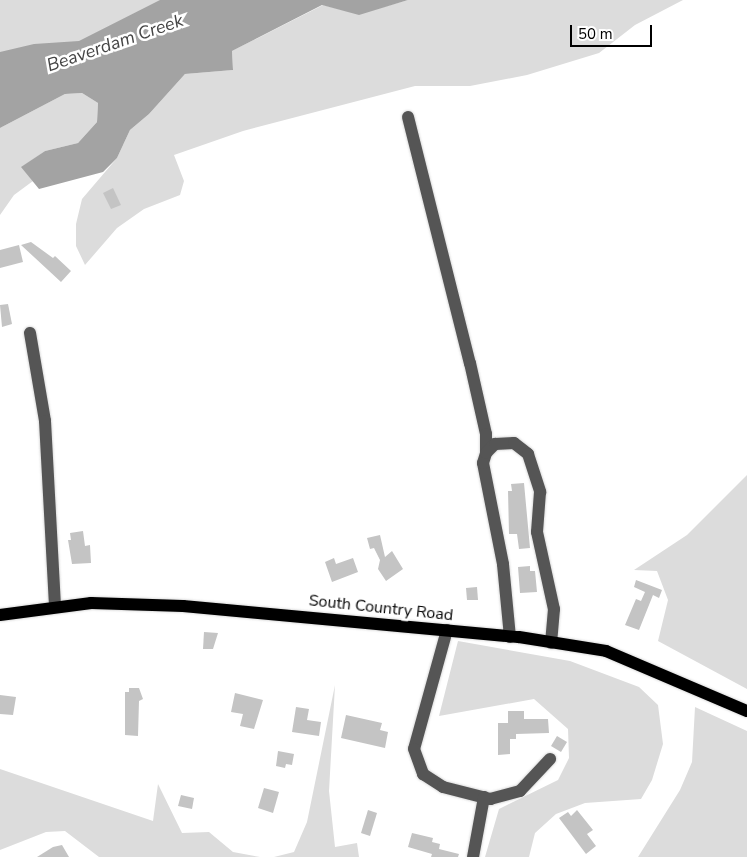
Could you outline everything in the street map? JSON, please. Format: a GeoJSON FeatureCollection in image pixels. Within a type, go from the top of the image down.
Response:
{"type":"FeatureCollection","features":[{"type":"Feature","properties":{"kind":"main road","name":"South Country Road"},"geometry":{"type":"LineString","coordinates":[[0,615],[91,603],[183,606],[510,636],[606,651],[747,711]]}},
{"type":"Feature","properties":{"kind":"lane"},"geometry":{"type":"LineString","coordinates":[[408,117],[486,434],[486,452],[483,463],[503,564],[510,636]]}},
{"type":"Feature","properties":{"kind":"lane"},"geometry":{"type":"LineString","coordinates":[[30,333],[45,421],[55,607]]}},
{"type":"Feature","properties":{"kind":"lane"},"geometry":{"type":"LineString","coordinates":[[486,452],[495,444],[514,443],[528,454],[540,492],[537,532],[554,609],[551,643]]}},
{"type":"Feature","properties":{"kind":"lane"},"geometry":{"type":"LineString","coordinates":[[447,630],[414,749],[423,774],[443,787],[490,799],[520,791],[550,759]]}},
{"type":"Feature","properties":{"kind":"lane"},"geometry":{"type":"LineString","coordinates":[[473,857],[484,797]]}},
{"type":"Feature","properties":{"kind":"shaded area"},"geometry":{"type":"Polygon","coordinates":[[[0,0],[176,0],[83,51],[0,60],[0,0]]]}},
{"type":"Feature","properties":{"kind":"shaded area"},"geometry":{"type":"Polygon","coordinates":[[[408,0],[683,0],[635,25],[599,53],[527,75],[470,86],[415,86],[243,131],[174,155],[184,181],[180,195],[144,209],[117,228],[85,265],[76,246],[76,224],[82,199],[117,158],[130,130],[149,114],[185,74],[233,70],[232,51],[323,5],[359,14],[408,0]]]}},
{"type":"Feature","properties":{"kind":"shaded area"},"geometry":{"type":"Polygon","coordinates":[[[82,93],[98,103],[97,122],[78,143],[45,151],[22,167],[33,181],[14,195],[0,215],[0,128],[65,94],[82,93]]]}},
{"type":"Feature","properties":{"kind":"shaded area"},"geometry":{"type":"Polygon","coordinates":[[[747,475],[747,689],[658,641],[668,600],[657,571],[634,570],[687,535],[747,475]]]}},
{"type":"Feature","properties":{"kind":"shaded area"},"geometry":{"type":"Polygon","coordinates":[[[458,641],[570,661],[639,687],[658,705],[663,744],[652,780],[641,799],[585,803],[556,814],[535,833],[529,857],[485,857],[499,809],[558,780],[569,758],[568,729],[534,699],[439,716],[458,641]]]}},
{"type":"Feature","properties":{"kind":"shaded area"},"geometry":{"type":"Polygon","coordinates":[[[335,685],[329,791],[335,847],[357,843],[359,857],[274,857],[294,852],[307,822],[335,685]]]}},
{"type":"Feature","properties":{"kind":"shaded area"},"geometry":{"type":"Polygon","coordinates":[[[695,707],[747,731],[747,857],[638,857],[680,790],[692,762],[695,707]]]}},
{"type":"Feature","properties":{"kind":"shaded area"},"geometry":{"type":"Polygon","coordinates":[[[0,769],[153,821],[158,784],[182,833],[209,832],[233,852],[260,857],[99,857],[65,831],[46,832],[0,850],[0,769]]]}},
{"type":"Feature","properties":{"kind":"water","name":"Beaverdam Creek"},"geometry":{"type":"Polygon","coordinates":[[[160,0],[408,0],[359,15],[322,5],[232,51],[233,70],[185,74],[149,114],[130,130],[117,158],[103,172],[39,189],[21,167],[45,151],[78,143],[97,122],[98,103],[82,93],[65,94],[0,128],[0,52],[34,44],[79,41],[160,0]]]}},
{"type":"Feature","properties":{"kind":"building"},"geometry":{"type":"Polygon","coordinates":[[[113,188],[121,205],[111,209],[103,193],[113,188]]]}},
{"type":"Feature","properties":{"kind":"building"},"geometry":{"type":"Polygon","coordinates":[[[31,242],[53,258],[55,256],[71,271],[61,282],[21,245],[31,242]]]}},
{"type":"Feature","properties":{"kind":"building"},"geometry":{"type":"Polygon","coordinates":[[[19,245],[23,262],[0,268],[0,250],[19,245]]]}},
{"type":"Feature","properties":{"kind":"building"},"geometry":{"type":"Polygon","coordinates":[[[8,304],[12,324],[2,327],[0,305],[8,304]]]}},
{"type":"Feature","properties":{"kind":"building"},"geometry":{"type":"Polygon","coordinates":[[[524,483],[530,548],[519,549],[517,534],[509,534],[508,491],[512,491],[511,484],[524,483]]]}},
{"type":"Feature","properties":{"kind":"building"},"geometry":{"type":"Polygon","coordinates":[[[83,531],[85,546],[90,545],[91,563],[72,564],[68,540],[71,540],[70,533],[83,531]]]}},
{"type":"Feature","properties":{"kind":"building"},"geometry":{"type":"Polygon","coordinates":[[[380,535],[385,557],[392,551],[403,569],[386,581],[378,569],[380,560],[374,548],[370,549],[367,538],[380,535]]]}},
{"type":"Feature","properties":{"kind":"building"},"geometry":{"type":"Polygon","coordinates":[[[334,558],[336,564],[353,558],[358,572],[332,582],[325,562],[334,558]]]}},
{"type":"Feature","properties":{"kind":"building"},"geometry":{"type":"Polygon","coordinates":[[[530,566],[530,571],[535,571],[537,592],[520,593],[518,567],[530,566]]]}},
{"type":"Feature","properties":{"kind":"building"},"geometry":{"type":"Polygon","coordinates":[[[636,580],[662,590],[659,598],[653,595],[639,630],[625,625],[636,599],[641,601],[645,592],[634,587],[636,580]]]}},
{"type":"Feature","properties":{"kind":"building"},"geometry":{"type":"Polygon","coordinates":[[[477,587],[478,600],[467,600],[466,588],[477,587]]]}},
{"type":"Feature","properties":{"kind":"building"},"geometry":{"type":"Polygon","coordinates":[[[204,632],[218,633],[213,649],[203,649],[204,632]]]}},
{"type":"Feature","properties":{"kind":"building"},"geometry":{"type":"Polygon","coordinates":[[[129,688],[139,688],[143,699],[139,701],[138,736],[125,735],[125,692],[129,692],[129,688]]]}},
{"type":"Feature","properties":{"kind":"building"},"geometry":{"type":"Polygon","coordinates":[[[235,693],[263,700],[254,729],[240,726],[243,714],[231,712],[235,693]]]}},
{"type":"Feature","properties":{"kind":"building"},"geometry":{"type":"Polygon","coordinates":[[[0,695],[16,697],[13,715],[0,714],[0,695]]]}},
{"type":"Feature","properties":{"kind":"building"},"geometry":{"type":"Polygon","coordinates":[[[296,707],[309,709],[307,720],[321,722],[319,736],[292,732],[296,707]]]}},
{"type":"Feature","properties":{"kind":"building"},"geometry":{"type":"Polygon","coordinates":[[[508,711],[524,711],[524,719],[548,719],[549,733],[516,734],[516,739],[510,739],[510,754],[498,755],[498,723],[508,723],[508,711]]]}},
{"type":"Feature","properties":{"kind":"building"},"geometry":{"type":"Polygon","coordinates":[[[346,715],[382,723],[380,730],[388,732],[385,748],[341,738],[346,715]]]}},
{"type":"Feature","properties":{"kind":"building"},"geometry":{"type":"Polygon","coordinates":[[[557,736],[567,742],[561,752],[551,746],[557,736]]]}},
{"type":"Feature","properties":{"kind":"building"},"geometry":{"type":"Polygon","coordinates":[[[278,751],[294,754],[292,765],[286,764],[285,768],[276,766],[278,751]]]}},
{"type":"Feature","properties":{"kind":"building"},"geometry":{"type":"Polygon","coordinates":[[[264,788],[279,792],[273,813],[258,808],[264,788]]]}},
{"type":"Feature","properties":{"kind":"building"},"geometry":{"type":"Polygon","coordinates":[[[181,795],[194,798],[192,809],[178,806],[181,795]]]}},
{"type":"Feature","properties":{"kind":"building"},"geometry":{"type":"Polygon","coordinates":[[[368,810],[377,813],[370,836],[361,833],[368,810]]]}},
{"type":"Feature","properties":{"kind":"building"},"geometry":{"type":"Polygon","coordinates":[[[577,810],[593,830],[587,834],[596,846],[586,854],[559,818],[568,812],[571,816],[577,810]]]}},
{"type":"Feature","properties":{"kind":"building"},"geometry":{"type":"Polygon","coordinates":[[[412,833],[433,838],[432,842],[440,844],[439,849],[459,854],[458,857],[431,857],[432,854],[408,847],[412,833]]]}},
{"type":"Feature","properties":{"kind":"building"},"geometry":{"type":"Polygon","coordinates":[[[62,845],[69,857],[37,857],[53,847],[62,845]]]}}]}
